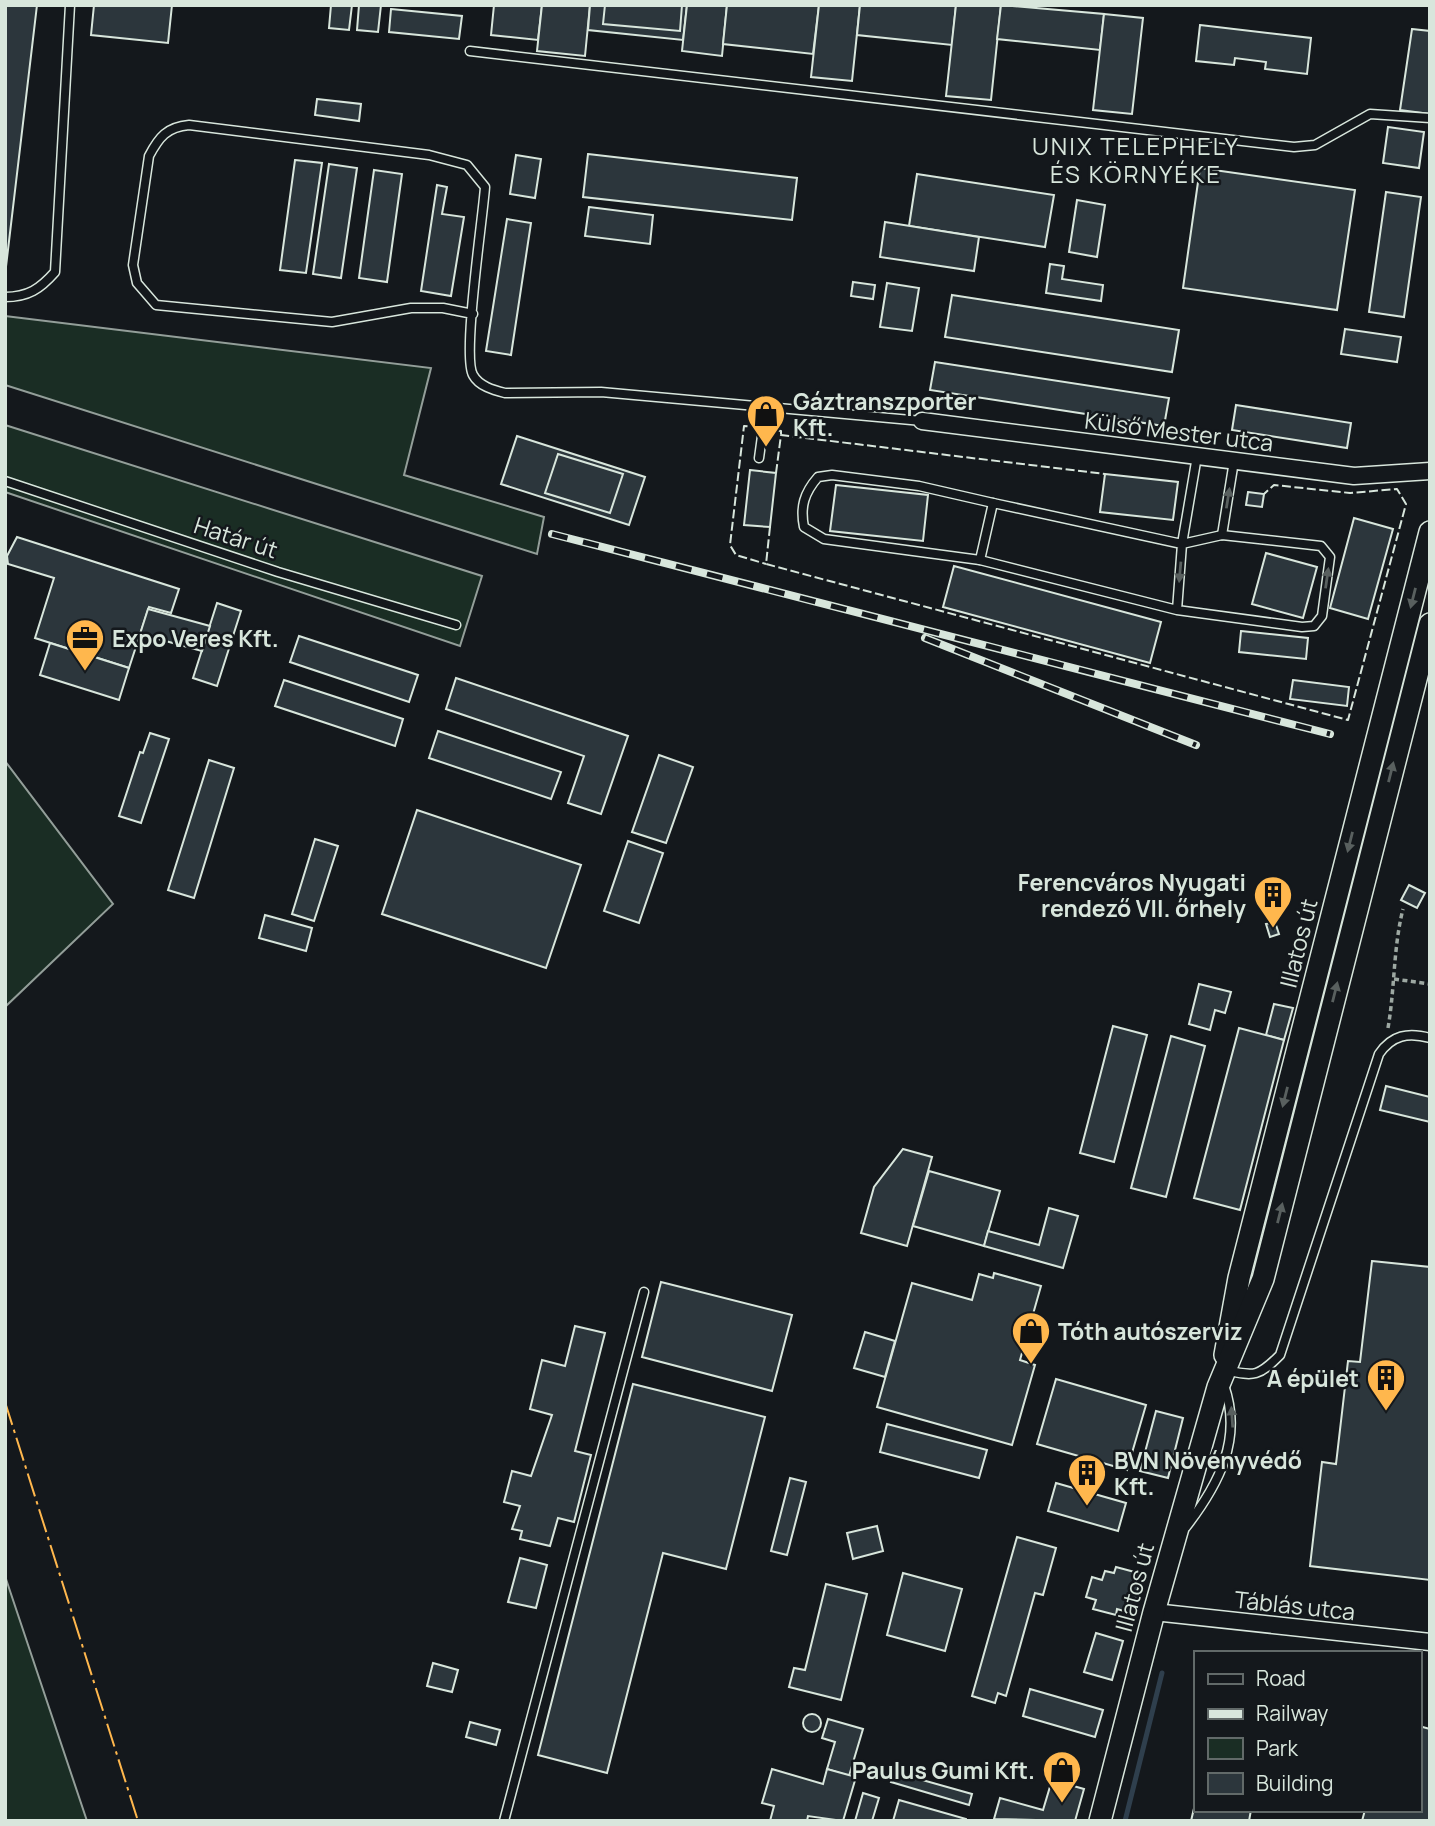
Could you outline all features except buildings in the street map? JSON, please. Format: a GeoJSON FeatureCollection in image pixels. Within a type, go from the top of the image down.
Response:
{"type":"FeatureCollection","features":[{"type":"Feature","properties":{"kind":"street","name":"Külső Mester utca"},"geometry":{"type":"LineString","coordinates":[[922,421],[1354,476],[1430,471]]}},
{"type":"Feature","properties":{"kind":"street","name":"Illatos út"},"geometry":{"type":"LineString","coordinates":[[1100,1821],[1154,1612],[1222,1373],[1239,1278],[1430,532]]}},
{"type":"Feature","properties":{"kind":"street","name":"Illatos út"},"geometry":{"type":"LineString","coordinates":[[1222,1373],[1244,1330],[1263,1279],[1430,624]]}},
{"type":"Feature","properties":{"kind":"street","name":"Táblás utca"},"geometry":{"type":"LineString","coordinates":[[1154,1612],[1430,1642]]}},
{"type":"Feature","properties":{"kind":"lane"},"geometry":{"type":"LineString","coordinates":[[5,297],[26,297],[44,285],[55,272],[70,5]]}},
{"type":"Feature","properties":{"kind":"lane"},"geometry":{"type":"LineString","coordinates":[[470,51],[1294,147],[1315,145],[1370,114],[1430,118]]}},
{"type":"Feature","properties":{"kind":"lane"},"geometry":{"type":"LineString","coordinates":[[473,314],[443,308],[411,307],[332,322],[156,305],[137,284],[133,265],[149,156],[157,140],[175,127],[189,125],[429,155],[467,165],[485,187],[473,314],[468,361],[480,383],[493,390],[505,393],[601,392],[922,421]]}},
{"type":"Feature","properties":{"kind":"lane"},"geometry":{"type":"LineString","coordinates":[[760,458],[766,407]]}},
{"type":"Feature","properties":{"kind":"lane"},"geometry":{"type":"LineString","coordinates":[[1177,610],[1182,544],[1197,456]]}},
{"type":"Feature","properties":{"kind":"lane"},"geometry":{"type":"LineString","coordinates":[[1222,535],[1234,461]]}},
{"type":"Feature","properties":{"kind":"lane"},"geometry":{"type":"LineString","coordinates":[[832,475],[919,486],[1182,544],[1222,535],[1321,546],[1328,550],[1330,556],[1322,616],[1314,625],[1302,627],[1177,610],[980,560],[824,539],[814,536],[804,527],[801,512],[807,490],[817,477],[832,475]]}},
{"type":"Feature","properties":{"kind":"lane","name":"Határ út"},"geometry":{"type":"LineString","coordinates":[[5,481],[278,572],[456,625]]}},
{"type":"Feature","properties":{"kind":"lane"},"geometry":{"type":"LineString","coordinates":[[980,560],[993,503]]}},
{"type":"Feature","properties":{"kind":"lane"},"geometry":{"type":"LineString","coordinates":[[1222,1373],[1248,1375],[1262,1372],[1280,1355],[1378,1054],[1386,1044],[1399,1036],[1416,1034],[1430,1038]]}},
{"type":"Feature","properties":{"kind":"lane"},"geometry":{"type":"LineString","coordinates":[[504,1821],[644,1292]]}},
{"type":"Feature","properties":{"kind":"path"},"geometry":{"type":"LineString","coordinates":[[1386,1044],[1394,979],[1395,942],[1403,909]]}},
{"type":"Feature","properties":{"kind":"path"},"geometry":{"type":"LineString","coordinates":[[1394,979],[1430,984]]}},
{"type":"Feature","properties":{"kind":"green space"},"geometry":{"type":"Polygon","coordinates":[[[5,316],[431,368],[404,475],[544,517],[537,554],[5,385],[5,316]]]}},
{"type":"Feature","properties":{"kind":"green space"},"geometry":{"type":"Polygon","coordinates":[[[5,425],[482,576],[460,646],[5,492],[5,425]]]}},
{"type":"Feature","properties":{"kind":"green space"},"geometry":{"type":"Polygon","coordinates":[[[5,761],[113,904],[6,1006],[5,1005],[5,761]]]}},
{"type":"Feature","properties":{"kind":"green space"},"geometry":{"type":"Polygon","coordinates":[[[5,1576],[87,1821],[5,1821],[5,1576]]]}},
{"type":"Feature","properties":{"kind":"waterway"},"geometry":{"type":"LineString","coordinates":[[1125,1821],[1162,1673]]}},
{"type":"Feature","properties":{"kind":"railway"},"geometry":{"type":"LineString","coordinates":[[552,534],[1330,734]]}},
{"type":"Feature","properties":{"kind":"railway"},"geometry":{"type":"LineString","coordinates":[[925,638],[1196,745]]}},
{"type":"Feature","properties":{"kind":"fence"},"geometry":{"type":"LineString","coordinates":[[760,427],[744,426],[730,545],[736,555],[766,564]]}},
{"type":"Feature","properties":{"kind":"fence"},"geometry":{"type":"LineString","coordinates":[[775,430],[781,431],[781,435]]}},
{"type":"Feature","properties":{"kind":"fence"},"geometry":{"type":"LineString","coordinates":[[776,473],[781,435],[1105,474]]}},
{"type":"Feature","properties":{"kind":"fence"},"geometry":{"type":"LineString","coordinates":[[770,527],[766,564],[1348,720],[1406,504],[1397,489],[1350,493],[1274,485],[1264,494]]}},
{"type":"Feature","properties":{"kind":"power"},"geometry":{"type":"LineString","coordinates":[[5,1402],[138,1821]]}},
{"type":"Feature","properties":{"kind":"place","name":"Gáztranszporter Kft."},"geometry":{"type":"Point","coordinates":[766,448]}},
{"type":"Feature","properties":{"kind":"place","name":"Expo Veres Kft."},"geometry":{"type":"Point","coordinates":[85,672]}},
{"type":"Feature","properties":{"kind":"place","name":"Ferencváros Nyugati rendező VII. őrhely"},"geometry":{"type":"Point","coordinates":[1273,929]}},
{"type":"Feature","properties":{"kind":"place","name":"Tóth autószerviz"},"geometry":{"type":"Point","coordinates":[1031,1365]}},
{"type":"Feature","properties":{"kind":"place","name":"A épület"},"geometry":{"type":"Point","coordinates":[1386,1412]}},
{"type":"Feature","properties":{"kind":"place","name":"BVN Növényvédő Kft."},"geometry":{"type":"Point","coordinates":[1087,1507]}},
{"type":"Feature","properties":{"kind":"place","name":"Paulus Gumi Kft."},"geometry":{"type":"Point","coordinates":[1062,1804]}},
{"type":"Feature","properties":{"kind":"district","name":"UNIX TELEPHELY ÉS KÖRNYÉKE"},"geometry":{"type":"Point","coordinates":[1136,159]}}]}
